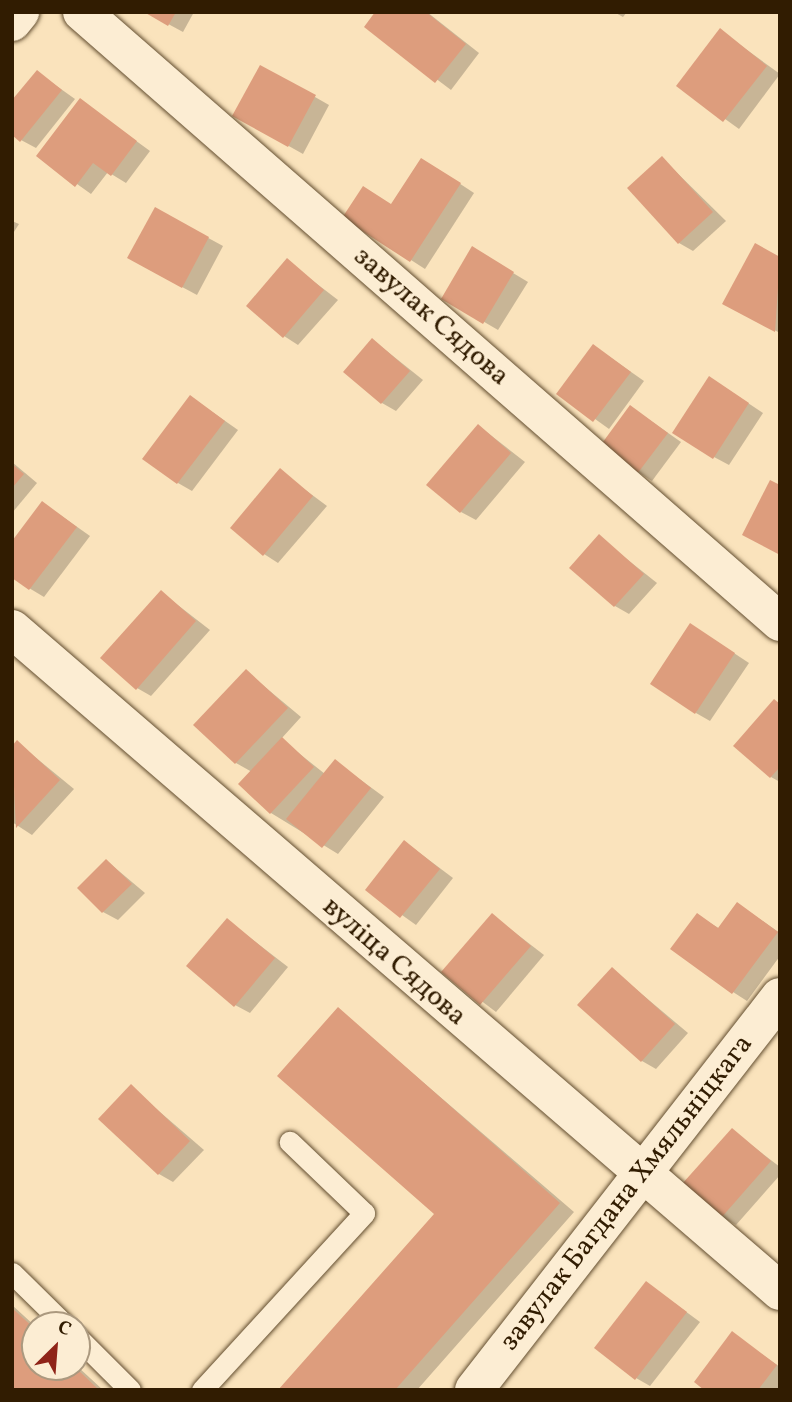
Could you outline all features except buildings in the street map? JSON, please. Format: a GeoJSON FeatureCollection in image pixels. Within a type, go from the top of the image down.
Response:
{"type":"FeatureCollection","features":[{"type":"Feature","properties":{"kind":"street"},"geometry":{"type":"LineString","coordinates":[[12,22],[20,12]]}},
{"type":"Feature","properties":{"kind":"street","name":"завулак Сядова"},"geometry":{"type":"LineString","coordinates":[[82,12],[780,622]]}},
{"type":"Feature","properties":{"kind":"street","name":"вуліца Сядова"},"geometry":{"type":"LineString","coordinates":[[12,629],[640,1177],[780,1291]]}},
{"type":"Feature","properties":{"kind":"street","name":"завулак Багдана Хмяльніцкага"},"geometry":{"type":"LineString","coordinates":[[474,1390],[780,997]]}},
{"type":"Feature","properties":{"kind":"lane"},"geometry":{"type":"LineString","coordinates":[[202,1390],[364,1213],[290,1142]]}},
{"type":"Feature","properties":{"kind":"lane"},"geometry":{"type":"LineString","coordinates":[[12,1273],[51,1311]]}},
{"type":"Feature","properties":{"kind":"lane"},"geometry":{"type":"LineString","coordinates":[[91,1351],[130,1390]]}}]}
